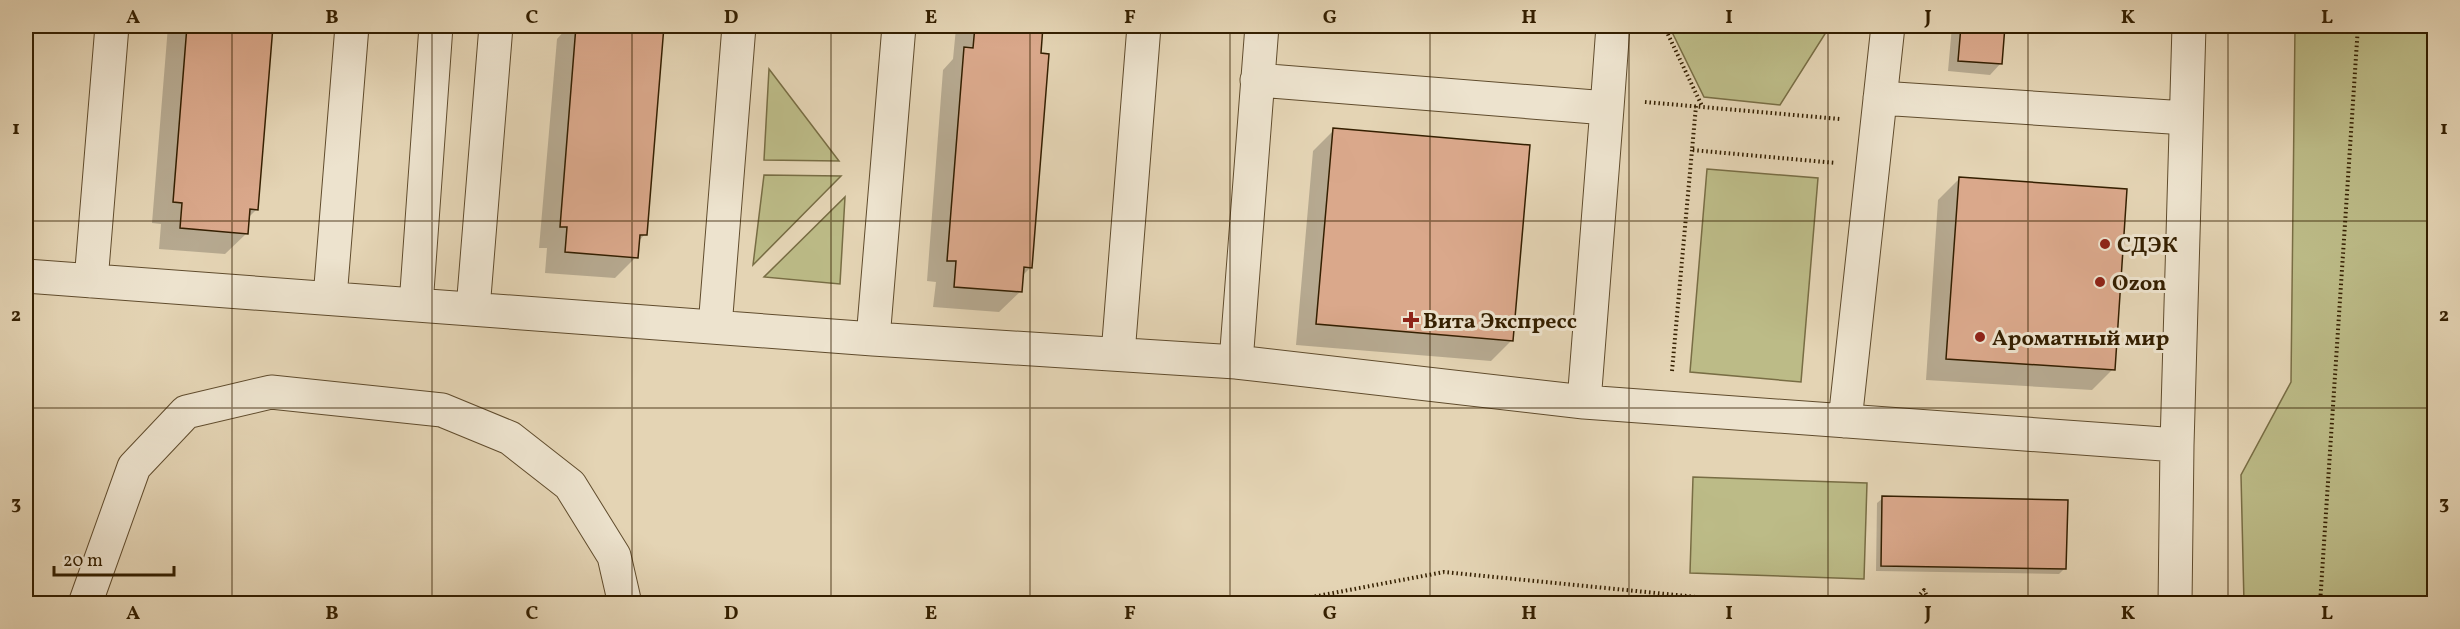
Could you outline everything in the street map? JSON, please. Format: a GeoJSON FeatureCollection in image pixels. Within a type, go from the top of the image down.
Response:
{"type":"FeatureCollection","features":[{"type":"Feature","properties":{"kind":"lane"},"geometry":{"type":"LineString","coordinates":[[91,281],[112,26]]}},
{"type":"Feature","properties":{"kind":"lane"},"geometry":{"type":"LineString","coordinates":[[330,298],[352,26]]}},
{"type":"Feature","properties":{"kind":"lane"},"geometry":{"type":"LineString","coordinates":[[416,305],[436,26]]}},
{"type":"Feature","properties":{"kind":"lane"},"geometry":{"type":"LineString","coordinates":[[473,309],[496,26]]}},
{"type":"Feature","properties":{"kind":"lane"},"geometry":{"type":"LineString","coordinates":[[715,327],[739,26]]}},
{"type":"Feature","properties":{"kind":"lane"},"geometry":{"type":"LineString","coordinates":[[873,339],[899,26]]}},
{"type":"Feature","properties":{"kind":"lane"},"geometry":{"type":"LineString","coordinates":[[1118,354],[1144,26]]}},
{"type":"Feature","properties":{"kind":"lane"},"geometry":{"type":"LineString","coordinates":[[1236,362],[1262,26]]}},
{"type":"Feature","properties":{"kind":"lane"},"geometry":{"type":"LineString","coordinates":[[1584,402],[1613,26]]}},
{"type":"Feature","properties":{"kind":"lane"},"geometry":{"type":"LineString","coordinates":[[1845,421],[1888,26]]}},
{"type":"Feature","properties":{"kind":"lane"},"geometry":{"type":"LineString","coordinates":[[2175,603],[2176,445],[2189,26]]}},
{"type":"Feature","properties":{"kind":"lane"},"geometry":{"type":"LineString","coordinates":[[1257,80],[1607,103]]}},
{"type":"Feature","properties":{"kind":"lane"},"geometry":{"type":"LineString","coordinates":[[1879,111],[2186,118]]}},
{"type":"Feature","properties":{"kind":"lane"},"geometry":{"type":"LineString","coordinates":[[26,276],[873,339],[1236,362],[1584,402],[2176,445]]}},
{"type":"Feature","properties":{"kind":"lane"},"geometry":{"type":"LineString","coordinates":[[85,603],[134,467],[186,412],[271,393],[442,410],[510,438],[570,485],[614,556],[625,603]]}},
{"type":"Feature","properties":{"kind":"path"},"geometry":{"type":"LineString","coordinates":[[1664,26],[1702,107]]}},
{"type":"Feature","properties":{"kind":"path"},"geometry":{"type":"LineString","coordinates":[[2320,603],[2358,26]]}},
{"type":"Feature","properties":{"kind":"path"},"geometry":{"type":"LineString","coordinates":[[1607,103],[1879,111]]}},
{"type":"Feature","properties":{"kind":"path"},"geometry":{"type":"LineString","coordinates":[[1668,408],[1696,106]]}},
{"type":"Feature","properties":{"kind":"path"},"geometry":{"type":"LineString","coordinates":[[1692,150],[1837,163]]}},
{"type":"Feature","properties":{"kind":"path"},"geometry":{"type":"LineString","coordinates":[[1275,603],[1444,572],[1737,601],[1788,603]]}},
{"type":"Feature","properties":{"kind":"path"},"geometry":{"type":"LineString","coordinates":[[1911,603],[1924,590],[1931,603]]}},
{"type":"Feature","properties":{"kind":"shaded area"},"geometry":{"type":"Polygon","coordinates":[[[1669,26],[1830,26],[1780,105],[1704,97],[1669,26]]]}},
{"type":"Feature","properties":{"kind":"shaded area"},"geometry":{"type":"Polygon","coordinates":[[[2295,26],[2434,26],[2434,603],[2244,603],[2241,475],[2291,382],[2295,26]]]}},
{"type":"Feature","properties":{"kind":"shaded area"},"geometry":{"type":"Polygon","coordinates":[[[769,69],[839,161],[764,160],[769,69]]]}},
{"type":"Feature","properties":{"kind":"shaded area"},"geometry":{"type":"Polygon","coordinates":[[[1707,169],[1818,178],[1801,382],[1690,372],[1707,169]]]}},
{"type":"Feature","properties":{"kind":"shaded area"},"geometry":{"type":"Polygon","coordinates":[[[764,175],[841,176],[753,265],[764,175]]]}},
{"type":"Feature","properties":{"kind":"shaded area"},"geometry":{"type":"Polygon","coordinates":[[[845,197],[840,284],[764,277],[845,197]]]}},
{"type":"Feature","properties":{"kind":"shaded area"},"geometry":{"type":"Polygon","coordinates":[[[1693,477],[1867,483],[1864,579],[1690,573],[1693,477]]]}},
{"type":"Feature","properties":{"kind":"building"},"geometry":{"type":"Polygon","coordinates":[[[187,26],[273,26],[258,210],[250,209],[248,234],[180,228],[182,203],[173,202],[187,26]]]}},
{"type":"Feature","properties":{"kind":"building"},"geometry":{"type":"Polygon","coordinates":[[[576,26],[664,26],[647,235],[640,235],[638,258],[565,252],[567,227],[560,227],[576,26]]]}},
{"type":"Feature","properties":{"kind":"building"},"geometry":{"type":"Polygon","coordinates":[[[975,26],[1043,26],[1041,53],[1049,54],[1032,268],[1024,267],[1022,292],[954,287],[956,261],[947,261],[964,47],[973,48],[975,26]]]}},
{"type":"Feature","properties":{"kind":"building"},"geometry":{"type":"Polygon","coordinates":[[[1961,26],[2005,26],[2002,64],[1958,61],[1961,26]]]}},
{"type":"Feature","properties":{"kind":"building"},"geometry":{"type":"Polygon","coordinates":[[[1333,128],[1530,145],[1513,341],[1316,324],[1333,128]]]}},
{"type":"Feature","properties":{"kind":"building"},"geometry":{"type":"Polygon","coordinates":[[[1959,177],[2127,189],[2115,370],[1946,359],[1959,177]]]}},
{"type":"Feature","properties":{"kind":"building"},"geometry":{"type":"Polygon","coordinates":[[[1882,496],[2068,500],[2066,569],[1881,566],[1882,496]]]}},
{"type":"Feature","properties":{"kind":"place","name":"СДЭК"},"geometry":{"type":"Point","coordinates":[2105,244]}},
{"type":"Feature","properties":{"kind":"place","name":"Ozon"},"geometry":{"type":"Point","coordinates":[2100,282]}},
{"type":"Feature","properties":{"kind":"place","name":"Вита Экспресс"},"geometry":{"type":"Point","coordinates":[1411,320]}},
{"type":"Feature","properties":{"kind":"place","name":"Ароматный мир"},"geometry":{"type":"Point","coordinates":[1980,337]}}]}
